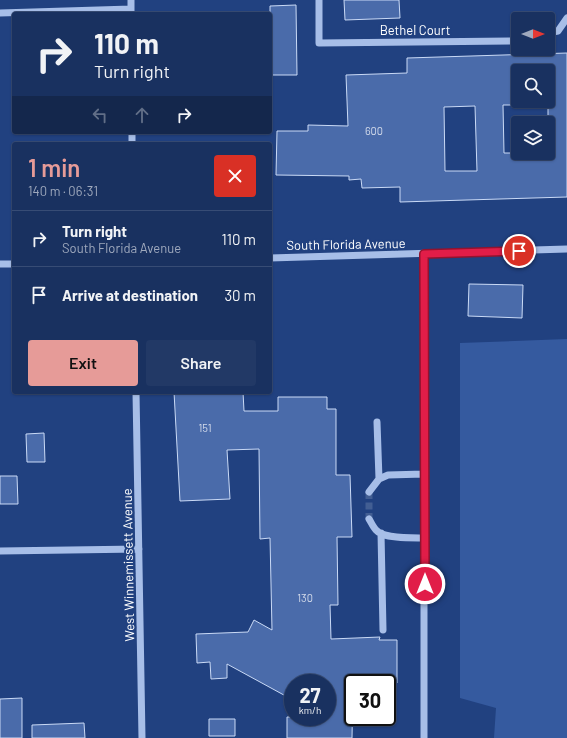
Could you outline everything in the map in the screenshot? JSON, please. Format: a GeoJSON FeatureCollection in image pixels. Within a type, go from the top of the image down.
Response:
{"type":"FeatureCollection","features":[{"type":"Feature","properties":{"kind":"street"},"geometry":{"type":"LineString","coordinates":[[131,0],[131,12]]}},
{"type":"Feature","properties":{"kind":"street","name":"Bethel Court"},"geometry":{"type":"LineString","coordinates":[[319,0],[319,43],[511,41]]}},
{"type":"Feature","properties":{"kind":"street"},"geometry":{"type":"LineString","coordinates":[[0,13],[12,13]]}},
{"type":"Feature","properties":{"kind":"street"},"geometry":{"type":"LineString","coordinates":[[555,32],[558,31],[567,18]]}},
{"type":"Feature","properties":{"kind":"street","name":"South Florida Avenue"},"geometry":{"type":"LineString","coordinates":[[272,258],[567,249]]}},
{"type":"Feature","properties":{"kind":"street"},"geometry":{"type":"LineString","coordinates":[[424,254],[424,738]]}},
{"type":"Feature","properties":{"kind":"street"},"geometry":{"type":"LineString","coordinates":[[0,264],[12,264]]}},
{"type":"Feature","properties":{"kind":"street","name":"West Winnemissett Avenue"},"geometry":{"type":"LineString","coordinates":[[136,394],[140,549],[142,738]]}},
{"type":"Feature","properties":{"kind":"street"},"geometry":{"type":"LineString","coordinates":[[377,422],[380,479]]}},
{"type":"Feature","properties":{"kind":"street"},"geometry":{"type":"LineString","coordinates":[[369,492],[380,479],[388,475],[424,474]]}},
{"type":"Feature","properties":{"kind":"street"},"geometry":{"type":"LineString","coordinates":[[369,519],[376,531],[389,536],[425,538]]}},
{"type":"Feature","properties":{"kind":"street"},"geometry":{"type":"LineString","coordinates":[[381,533],[383,630]]}},
{"type":"Feature","properties":{"kind":"street"},"geometry":{"type":"LineString","coordinates":[[0,552],[140,549]]}},
{"type":"Feature","properties":{"kind":"shaded area"},"geometry":{"type":"Polygon","coordinates":[[[567,339],[567,738],[494,738],[496,708],[460,698],[460,343],[567,339]]]}},
{"type":"Feature","properties":{"kind":"building"},"geometry":{"type":"Polygon","coordinates":[[[344,0],[399,0],[400,18],[345,20],[344,0]]]}},
{"type":"Feature","properties":{"kind":"building"},"geometry":{"type":"Polygon","coordinates":[[[296,5],[297,75],[272,75],[272,12],[270,12],[270,6],[296,5]]]}},
{"type":"Feature","properties":{"kind":"building"},"geometry":{"type":"Polygon","coordinates":[[[555,53],[567,53],[567,197],[400,202],[400,187],[362,188],[361,179],[349,180],[349,176],[276,175],[277,131],[308,131],[308,125],[348,126],[346,75],[407,73],[407,58],[511,55],[511,56],[555,56],[555,53]],[[511,64],[511,105],[503,105],[504,153],[511,153],[511,160],[555,160],[555,116],[548,116],[548,108],[555,108],[555,64],[511,64]],[[475,106],[444,107],[445,171],[477,171],[475,106]]]}},
{"type":"Feature","properties":{"kind":"building"},"geometry":{"type":"Polygon","coordinates":[[[469,284],[523,285],[522,318],[468,316],[469,284]]]}},
{"type":"Feature","properties":{"kind":"building"},"geometry":{"type":"Polygon","coordinates":[[[174,394],[243,394],[244,411],[278,411],[278,397],[327,397],[327,409],[336,409],[336,475],[350,475],[352,537],[337,537],[338,605],[330,605],[331,639],[380,637],[379,640],[397,640],[397,683],[396,674],[344,674],[344,726],[352,726],[352,738],[287,738],[287,726],[336,726],[336,674],[284,674],[284,695],[227,664],[227,678],[211,679],[210,662],[197,663],[196,634],[248,632],[254,620],[272,630],[270,538],[260,539],[259,449],[227,450],[230,499],[180,501],[174,394]]]}},
{"type":"Feature","properties":{"kind":"building"},"geometry":{"type":"Polygon","coordinates":[[[44,433],[45,462],[27,462],[26,434],[44,433]]]}},
{"type":"Feature","properties":{"kind":"building"},"geometry":{"type":"Polygon","coordinates":[[[0,476],[17,476],[18,504],[0,504],[0,476]]]}},
{"type":"Feature","properties":{"kind":"building"},"geometry":{"type":"Polygon","coordinates":[[[22,698],[22,738],[0,738],[0,699],[22,698]]]}},
{"type":"Feature","properties":{"kind":"building"},"geometry":{"type":"Polygon","coordinates":[[[209,719],[235,719],[235,736],[209,736],[209,719]]]}},
{"type":"Feature","properties":{"kind":"building"},"geometry":{"type":"Polygon","coordinates":[[[84,723],[85,738],[32,738],[32,725],[84,723]]]}},
{"type":"Feature","properties":{"kind":"tunnel"},"geometry":{"type":"LineString","coordinates":[[369,492],[369,519]]}},
{"type":"Feature","properties":{"kind":"route"},"geometry":{"type":"LineString","coordinates":[[425,584],[424,254],[519,251]]}}]}
